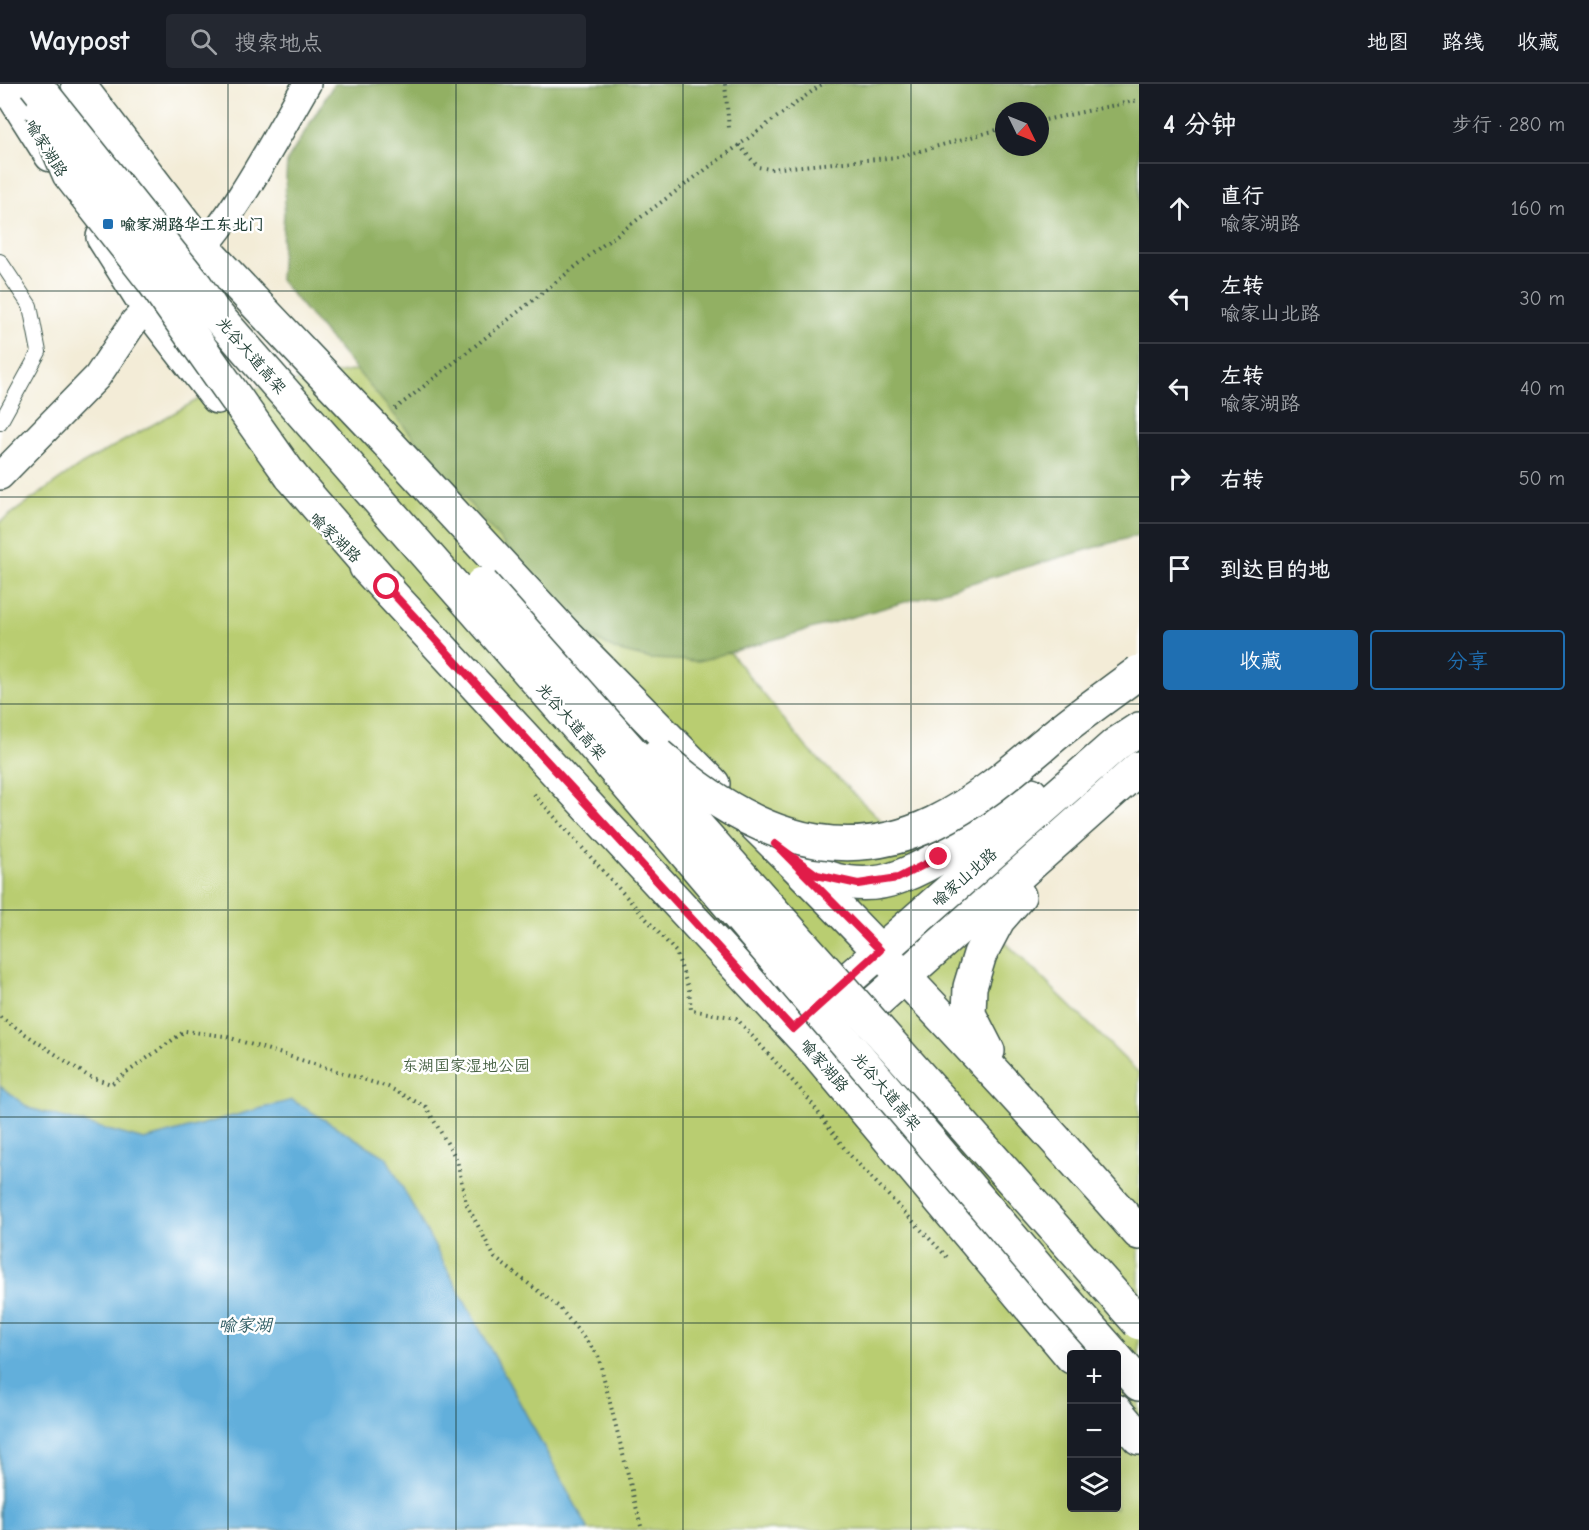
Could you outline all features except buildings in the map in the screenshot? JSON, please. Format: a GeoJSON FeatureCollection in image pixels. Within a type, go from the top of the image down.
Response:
{"type":"FeatureCollection","features":[{"type":"Feature","properties":{"kind":"main road","name":"喻家湖路"},"geometry":{"type":"LineString","coordinates":[[6,84],[148,308],[295,497],[387,587],[817,1053],[1067,1352]]}},
{"type":"Feature","properties":{"kind":"main road"},"geometry":{"type":"LineString","coordinates":[[33,84],[69,174],[153,281],[291,476],[387,587]]}},
{"type":"Feature","properties":{"kind":"main road","name":"光谷大道高架"},"geometry":{"type":"LineString","coordinates":[[33,84],[196,286],[212,310],[601,754],[1042,1274],[1109,1350]]}},
{"type":"Feature","properties":{"kind":"main road","name":"光谷大道高架"},"geometry":{"type":"LineString","coordinates":[[53,84],[208,277],[224,301],[554,663],[1139,1323]]}},
{"type":"Feature","properties":{"kind":"main road"},"geometry":{"type":"LineString","coordinates":[[78,84],[204,249],[564,633],[666,738],[880,950],[904,978],[1004,1081],[1139,1233]]}},
{"type":"Feature","properties":{"kind":"main road"},"geometry":{"type":"LineString","coordinates":[[554,663],[680,775],[713,799],[781,833],[814,841],[854,845],[897,837],[934,823],[980,795],[1057,733],[1139,672]]}},
{"type":"Feature","properties":{"kind":"main road"},"geometry":{"type":"LineString","coordinates":[[775,844],[817,875],[858,884],[898,878],[939,857],[1045,784],[1128,737]]}},
{"type":"Feature","properties":{"kind":"main road","name":"喻家山北路"},"geometry":{"type":"LineString","coordinates":[[793,1029],[880,950],[1128,737]]}},
{"type":"Feature","properties":{"kind":"main road"},"geometry":{"type":"LineString","coordinates":[[817,1053],[1139,768]]}},
{"type":"Feature","properties":{"kind":"main road"},"geometry":{"type":"LineString","coordinates":[[1004,1081],[969,1014],[970,987],[980,954],[998,920],[1018,896],[1087,833],[1114,803],[1139,768]]}},
{"type":"Feature","properties":{"kind":"main road"},"geometry":{"type":"LineString","coordinates":[[1121,1364],[1139,1384]]}},
{"type":"Feature","properties":{"kind":"main road"},"geometry":{"type":"LineString","coordinates":[[1121,1417],[1139,1438]]}},
{"type":"Feature","properties":{"kind":"street"},"geometry":{"type":"LineString","coordinates":[[0,476],[97,377],[134,322],[204,249],[251,180],[307,84]]}},
{"type":"Feature","properties":{"kind":"lane"},"geometry":{"type":"LineString","coordinates":[[0,261],[30,306],[39,352],[0,423]]}},
{"type":"Feature","properties":{"kind":"path"},"geometry":{"type":"LineString","coordinates":[[725,84],[729,128]]}},
{"type":"Feature","properties":{"kind":"path"},"geometry":{"type":"LineString","coordinates":[[373,427],[603,245],[822,84]]}},
{"type":"Feature","properties":{"kind":"path"},"geometry":{"type":"LineString","coordinates":[[1049,118],[1139,100]]}},
{"type":"Feature","properties":{"kind":"path"},"geometry":{"type":"LineString","coordinates":[[739,145],[758,167],[770,169],[898,157],[995,130]]}},
{"type":"Feature","properties":{"kind":"path"},"geometry":{"type":"LineString","coordinates":[[0,1017],[88,1076],[111,1083],[185,1031],[224,1036],[388,1088],[426,1107],[457,1160],[466,1203],[495,1258],[559,1307],[598,1355],[642,1530]]}},
{"type":"Feature","properties":{"kind":"green space"},"geometry":{"type":"Polygon","coordinates":[[[334,84],[1139,84],[1139,535],[699,661],[651,659],[616,650],[577,630],[280,280],[287,161],[334,84]]]}},
{"type":"Feature","properties":{"kind":"green space","name":"东湖国家湿地公园"},"geometry":{"type":"Polygon","coordinates":[[[356,370],[483,409],[611,505],[807,748],[1139,1073],[1139,1530],[0,1530],[0,522],[82,464],[199,399],[356,370]]]}},
{"type":"Feature","properties":{"kind":"water","name":"喻家湖"},"geometry":{"type":"Polygon","coordinates":[[[0,1086],[29,1108],[144,1140],[292,1100],[386,1157],[589,1530],[0,1530],[0,1086]]]}},
{"type":"Feature","properties":{"kind":"place","name":"喻家湖路华工东北门"},"geometry":{"type":"Point","coordinates":[108,224]}},
{"type":"Feature","properties":{"kind":"route"},"geometry":{"type":"LineString","coordinates":[[387,587],[793,1029],[880,950],[775,844],[817,875],[858,884],[898,878],[939,857]]}}]}
